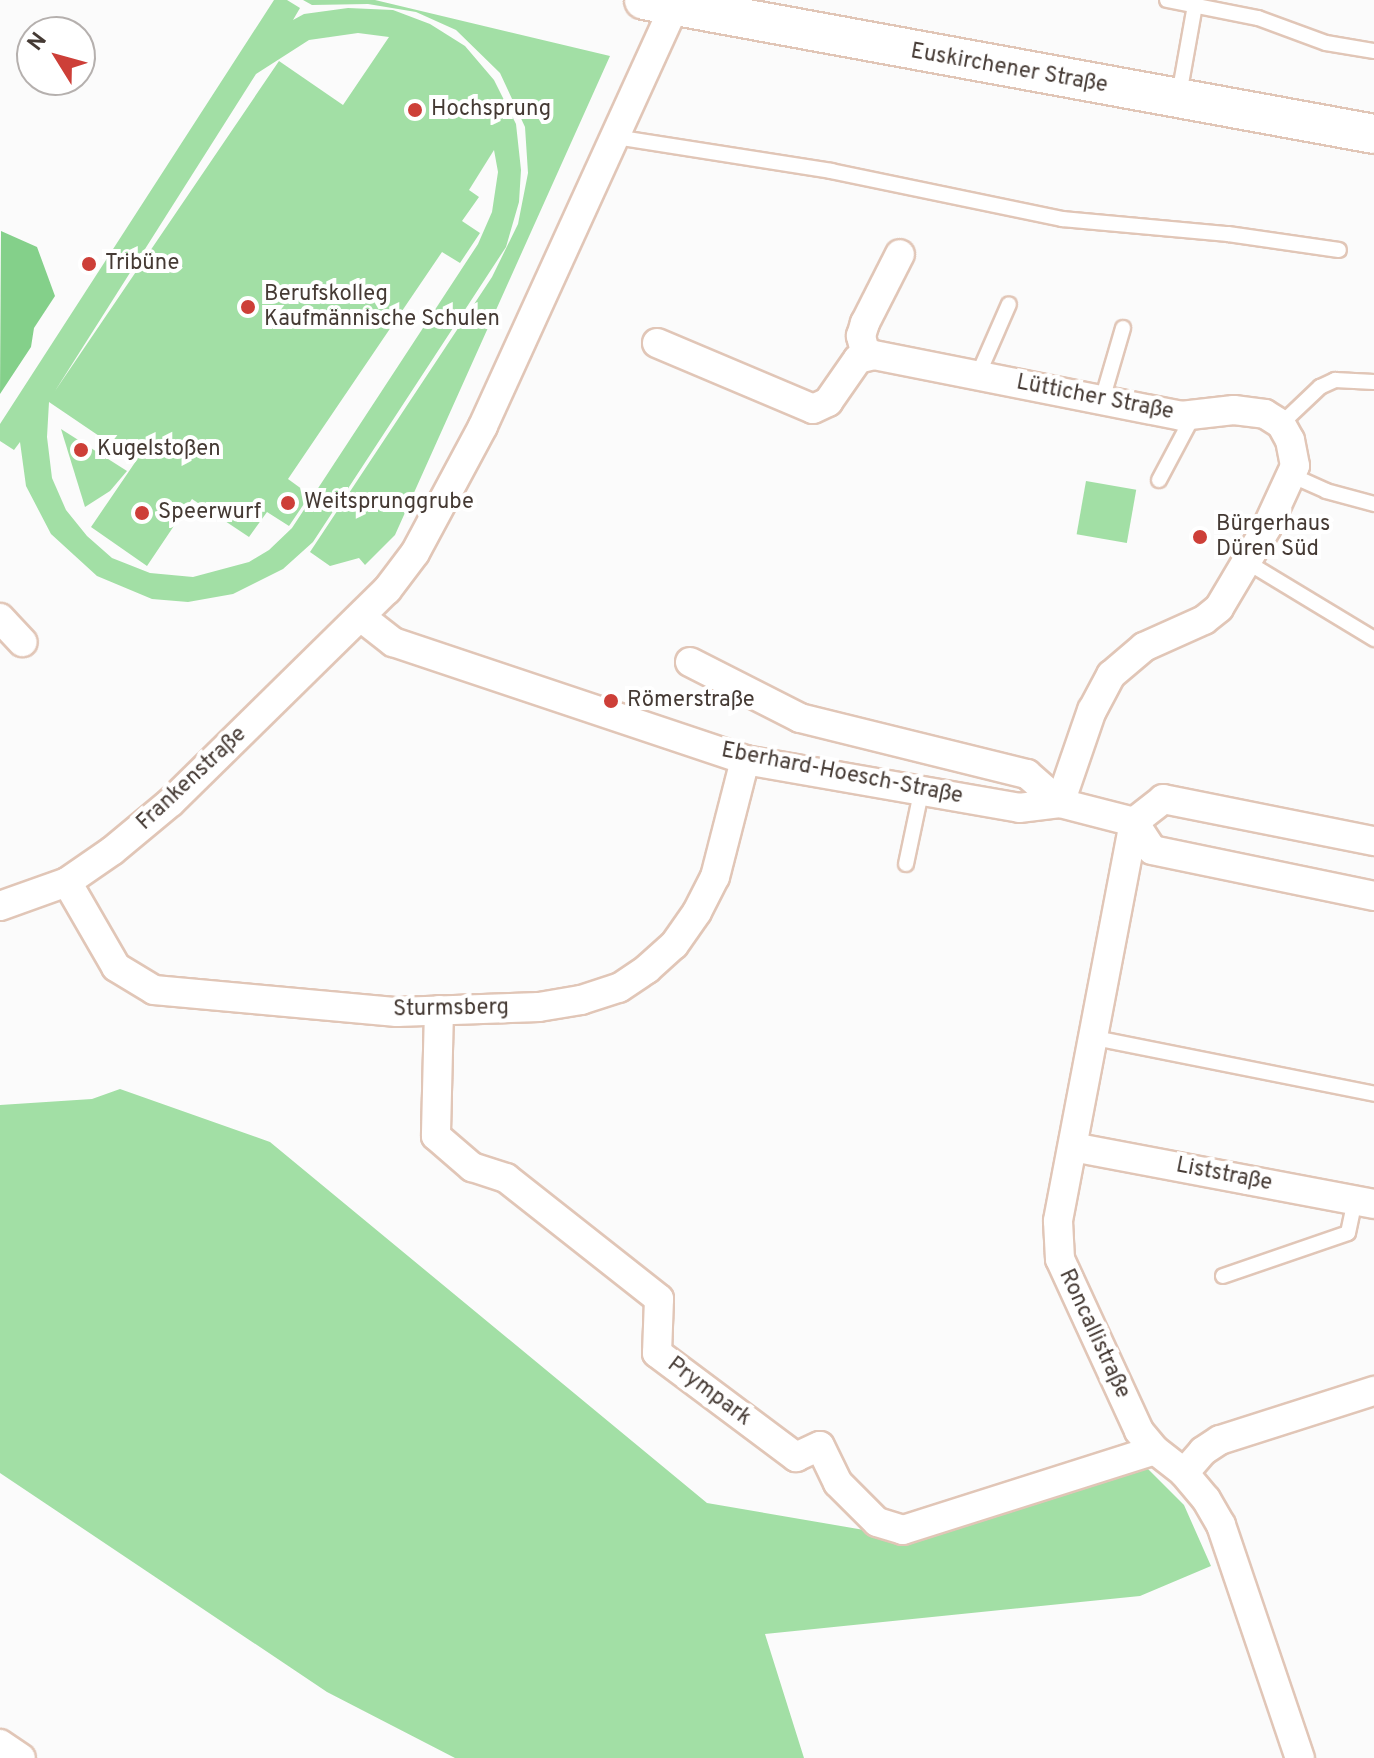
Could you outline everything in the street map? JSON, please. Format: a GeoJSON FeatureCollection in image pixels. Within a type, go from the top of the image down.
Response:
{"type":"FeatureCollection","features":[{"type":"Feature","properties":{"kind":"street","name":"Euskirchener Straße"},"geometry":{"type":"LineString","coordinates":[[665,2],[1374,134]]}},
{"type":"Feature","properties":{"kind":"street"},"geometry":{"type":"LineString","coordinates":[[361,617],[387,590],[415,553],[483,426],[615,137],[665,2]]}},
{"type":"Feature","properties":{"kind":"street"},"geometry":{"type":"LineString","coordinates":[[657,343],[813,409],[824,406],[858,359],[866,355],[861,336],[865,323],[900,254]]}},
{"type":"Feature","properties":{"kind":"street","name":"Lütticher Straße"},"geometry":{"type":"LineString","coordinates":[[866,355],[1181,416],[1234,410],[1265,414],[1281,424]]}},
{"type":"Feature","properties":{"kind":"street"},"geometry":{"type":"LineString","coordinates":[[1060,803],[1092,710],[1111,675],[1144,647],[1211,614],[1247,562],[1293,476],[1294,452],[1281,424]]}},
{"type":"Feature","properties":{"kind":"street","name":"Eberhard-Hoesch-Straße"},"geometry":{"type":"LineString","coordinates":[[361,617],[393,642],[745,760],[1019,808],[1060,803],[1134,822]]}},
{"type":"Feature","properties":{"kind":"street","name":"Frankenstraße"},"geometry":{"type":"LineString","coordinates":[[0,906],[67,882],[112,851],[171,802],[361,617]]}},
{"type":"Feature","properties":{"kind":"street"},"geometry":{"type":"LineString","coordinates":[[0,618],[22,642]]}},
{"type":"Feature","properties":{"kind":"street","name":"Eberhard-Hoesch-Straße"},"geometry":{"type":"LineString","coordinates":[[690,662],[800,718],[1027,774],[1060,803]]}},
{"type":"Feature","properties":{"kind":"street","name":"Sturmsberg"},"geometry":{"type":"LineString","coordinates":[[67,882],[116,967],[154,990],[397,1012],[539,1007],[581,1000],[619,988],[647,969],[674,945],[697,912],[715,877],[745,760]]}},
{"type":"Feature","properties":{"kind":"street"},"geometry":{"type":"LineString","coordinates":[[1374,841],[1163,799],[1134,822],[1152,850],[1374,896]]}},
{"type":"Feature","properties":{"kind":"street","name":"Roncallistraße"},"geometry":{"type":"LineString","coordinates":[[1134,822],[1058,1221],[1060,1259],[1133,1417],[1155,1450],[1184,1473],[1206,1499],[1221,1525],[1300,1758]]}},
{"type":"Feature","properties":{"kind":"street","name":"Prympark"},"geometry":{"type":"LineString","coordinates":[[439,1010],[436,1136],[472,1167],[506,1178],[659,1299],[657,1353],[796,1457],[820,1446],[838,1483],[877,1522],[903,1530],[1155,1450]]}},
{"type":"Feature","properties":{"kind":"street","name":"Liststraße"},"geometry":{"type":"LineString","coordinates":[[1073,1147],[1364,1203]]}},
{"type":"Feature","properties":{"kind":"street"},"geometry":{"type":"LineString","coordinates":[[1184,1473],[1203,1451],[1220,1440],[1374,1391]]}},
{"type":"Feature","properties":{"kind":"street"},"geometry":{"type":"LineString","coordinates":[[0,1744],[21,1758]]}},
{"type":"Feature","properties":{"kind":"lane"},"geometry":{"type":"LineString","coordinates":[[1167,0],[1258,18],[1326,43],[1374,51]]}},
{"type":"Feature","properties":{"kind":"lane"},"geometry":{"type":"LineString","coordinates":[[1179,99],[1195,5]]}},
{"type":"Feature","properties":{"kind":"lane"},"geometry":{"type":"LineString","coordinates":[[615,137],[831,171],[1062,219],[1228,234],[1339,250]]}},
{"type":"Feature","properties":{"kind":"lane"},"geometry":{"type":"LineString","coordinates":[[978,375],[1009,304]]}},
{"type":"Feature","properties":{"kind":"lane"},"geometry":{"type":"LineString","coordinates":[[1102,400],[1123,328]]}},
{"type":"Feature","properties":{"kind":"lane"},"geometry":{"type":"LineString","coordinates":[[1281,424],[1320,387],[1335,380],[1374,382]]}},
{"type":"Feature","properties":{"kind":"lane"},"geometry":{"type":"LineString","coordinates":[[1159,480],[1185,435],[1191,416],[1201,416]]}},
{"type":"Feature","properties":{"kind":"lane"},"geometry":{"type":"LineString","coordinates":[[1293,476],[1326,491],[1374,504]]}},
{"type":"Feature","properties":{"kind":"lane"},"geometry":{"type":"LineString","coordinates":[[1247,562],[1374,639]]}},
{"type":"Feature","properties":{"kind":"lane"},"geometry":{"type":"LineString","coordinates":[[906,864],[921,793]]}},
{"type":"Feature","properties":{"kind":"lane"},"geometry":{"type":"LineString","coordinates":[[1095,1038],[1374,1094]]}},
{"type":"Feature","properties":{"kind":"lane"},"geometry":{"type":"LineString","coordinates":[[1223,1276],[1348,1233],[1364,1203]]}},
{"type":"Feature","properties":{"kind":"green space"},"geometry":{"type":"Polygon","coordinates":[[[274,0],[287,0],[300,8],[293,20],[304,14],[348,8],[393,10],[430,24],[465,46],[494,80],[516,124],[521,170],[519,202],[506,247],[313,542],[283,569],[233,594],[188,602],[152,599],[97,576],[51,534],[26,486],[20,442],[14,450],[0,441],[0,424],[274,0]],[[358,33],[309,40],[256,74],[55,391],[279,61],[343,105],[389,37],[358,33]],[[494,150],[469,190],[479,197],[462,221],[480,233],[460,263],[442,252],[288,479],[310,495],[289,526],[267,512],[249,537],[192,499],[147,566],[91,527],[136,461],[49,402],[47,437],[52,478],[66,510],[87,536],[112,558],[150,573],[193,577],[249,562],[269,550],[292,528],[478,244],[492,212],[498,172],[494,150]]]}},
{"type":"Feature","properties":{"kind":"green space"},"geometry":{"type":"Polygon","coordinates":[[[303,0],[375,0],[610,56],[395,535],[365,565],[359,558],[330,566],[310,552],[492,277],[518,224],[528,173],[525,127],[500,73],[456,30],[416,12],[368,4],[312,5],[303,0]]]}},
{"type":"Feature","properties":{"kind":"green space"},"geometry":{"type":"Polygon","coordinates":[[[1,231],[37,247],[55,296],[34,328],[31,347],[0,394],[1,231]]]}},
{"type":"Feature","properties":{"kind":"green space","name":"Kugelstoßen"},"geometry":{"type":"Polygon","coordinates":[[[61,429],[127,471],[110,491],[85,507],[61,429]]]}},
{"type":"Feature","properties":{"kind":"green space"},"geometry":{"type":"Polygon","coordinates":[[[1086,481],[1136,490],[1127,543],[1077,534],[1086,481]]]}},
{"type":"Feature","properties":{"kind":"green space"},"geometry":{"type":"Polygon","coordinates":[[[120,1089],[270,1142],[707,1503],[899,1536],[1137,1458],[1184,1505],[1211,1566],[1140,1596],[765,1634],[804,1758],[455,1758],[327,1692],[0,1473],[0,1105],[92,1099],[120,1089]]]}},
{"type":"Feature","properties":{"kind":"place","name":"Hochsprung"},"geometry":{"type":"Point","coordinates":[415,110]}},
{"type":"Feature","properties":{"kind":"place","name":"Tribüne"},"geometry":{"type":"Point","coordinates":[89,264]}},
{"type":"Feature","properties":{"kind":"place","name":"Berufskolleg Kaufmännische Schulen"},"geometry":{"type":"Point","coordinates":[248,307]}},
{"type":"Feature","properties":{"kind":"place","name":"Kugelstoßen"},"geometry":{"type":"Point","coordinates":[81,450]}},
{"type":"Feature","properties":{"kind":"place","name":"Weitsprunggrube"},"geometry":{"type":"Point","coordinates":[288,503]}},
{"type":"Feature","properties":{"kind":"place","name":"Speerwurf"},"geometry":{"type":"Point","coordinates":[142,513]}},
{"type":"Feature","properties":{"kind":"place","name":"Bürgerhaus Düren Süd"},"geometry":{"type":"Point","coordinates":[1200,537]}},
{"type":"Feature","properties":{"kind":"place","name":"Römerstraße"},"geometry":{"type":"Point","coordinates":[611,701]}}]}
